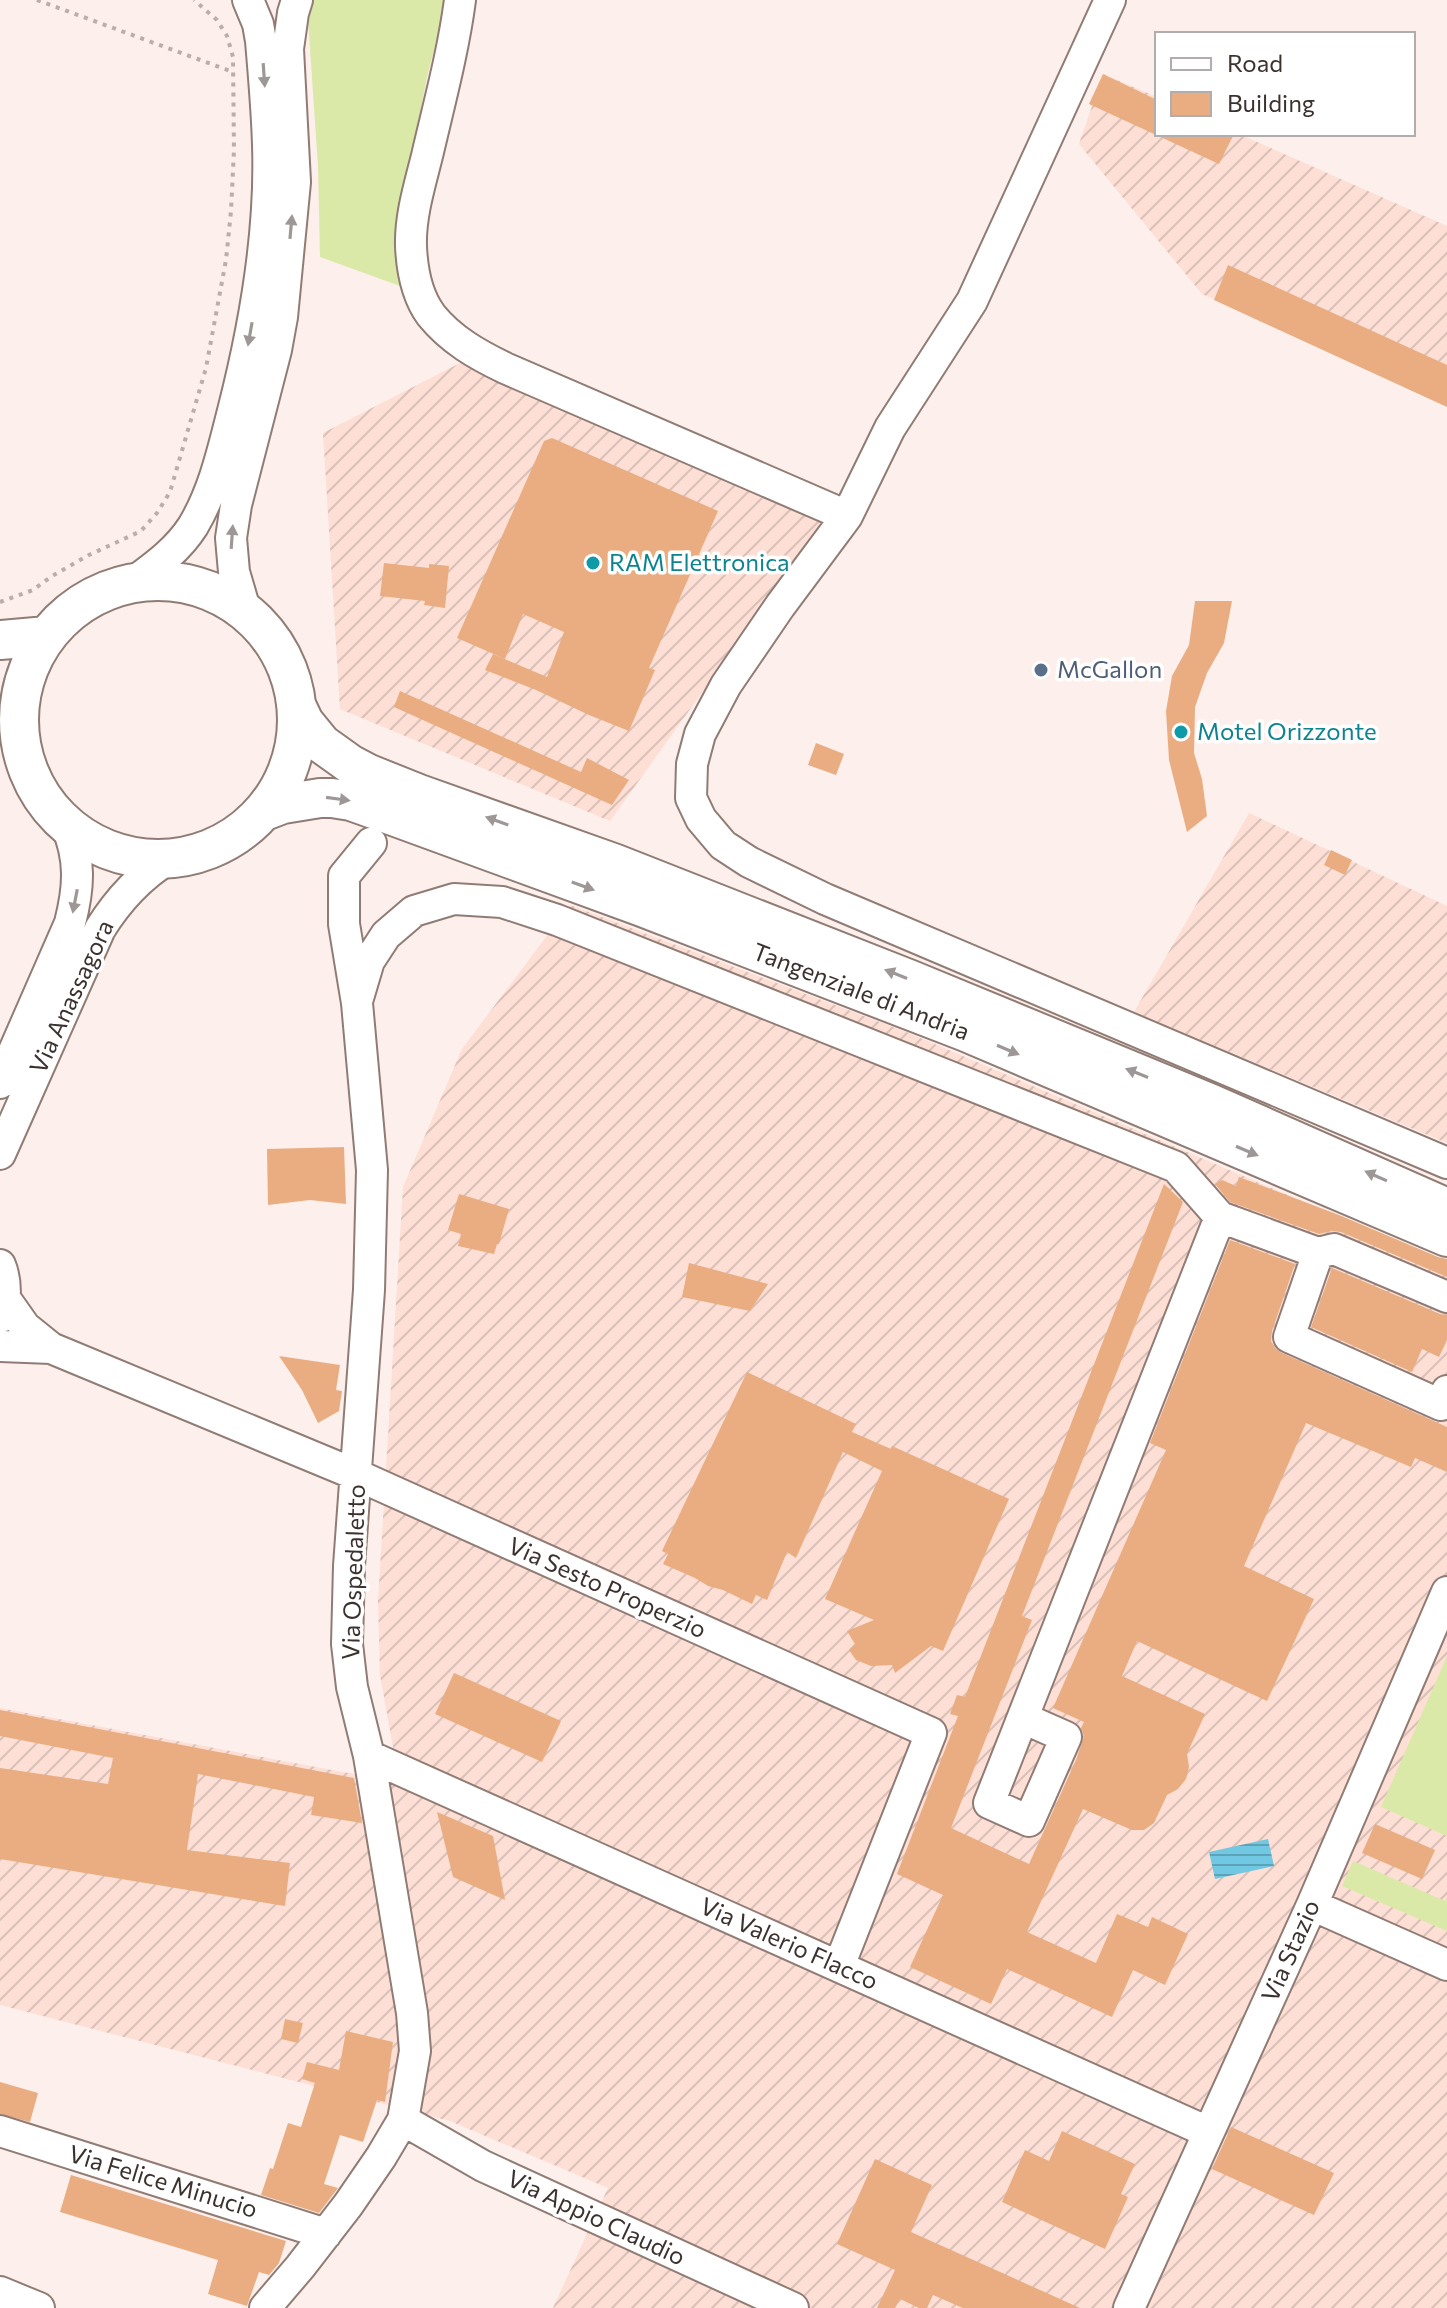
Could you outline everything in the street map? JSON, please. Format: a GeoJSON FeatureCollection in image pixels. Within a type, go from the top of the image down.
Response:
{"type":"FeatureCollection","features":[{"type":"Feature","properties":{"kind":"main road","name":"Tangenziale di Andria"},"geometry":{"type":"LineString","coordinates":[[0,717],[21,750],[31,778],[46,804],[66,825],[88,841],[114,852],[140,858],[168,859],[203,852],[235,836],[262,812],[279,789],[290,762],[296,734],[296,705],[291,679],[280,654],[265,632],[246,613],[220,596],[192,585],[161,581],[131,584],[99,594],[70,612],[47,636],[31,661],[21,690],[18,720],[21,750]]}},
{"type":"Feature","properties":{"kind":"main road"},"geometry":{"type":"LineString","coordinates":[[0,640],[47,636]]}},
{"type":"Feature","properties":{"kind":"main road","name":"Tangenziale di Andria"},"geometry":{"type":"LineString","coordinates":[[296,705],[304,722],[322,744],[369,774],[616,864],[911,980],[1212,1104],[1447,1208]]}},
{"type":"Feature","properties":{"kind":"main road","name":"Tangenziale di Andria"},"geometry":{"type":"LineString","coordinates":[[262,812],[283,804],[332,798],[351,801],[396,817],[642,907],[966,1032],[1447,1237]]}},
{"type":"Feature","properties":{"kind":"street"},"geometry":{"type":"LineString","coordinates":[[131,584],[159,564],[178,545],[202,510],[224,449],[250,334],[264,236],[268,147],[261,41],[248,0]]}},
{"type":"Feature","properties":{"kind":"street"},"geometry":{"type":"LineString","coordinates":[[246,613],[234,572],[231,538],[236,505],[282,317],[295,182],[288,49],[297,0]]}},
{"type":"Feature","properties":{"kind":"street"},"geometry":{"type":"LineString","coordinates":[[460,0],[421,181],[411,243],[415,278],[430,314],[458,341],[505,368],[847,516]]}},
{"type":"Feature","properties":{"kind":"street"},"geometry":{"type":"LineString","coordinates":[[1110,0],[972,301],[890,428],[847,516],[726,685],[700,734],[692,764],[691,798],[701,819],[723,845],[749,862],[825,899],[1447,1163]]}},
{"type":"Feature","properties":{"kind":"street","name":"Via Anassagora"},"geometry":{"type":"LineString","coordinates":[[0,1083],[75,905],[78,887],[76,855],[66,825]]}},
{"type":"Feature","properties":{"kind":"street","name":"Via Ospedaletto"},"geometry":{"type":"LineString","coordinates":[[265,2308],[326,2234],[381,2157],[403,2120],[415,2051],[412,2013],[369,1756],[352,1687],[347,1644],[349,1566],[369,1290],[372,1170],[357,1003],[344,924],[344,876],[371,843]]}},
{"type":"Feature","properties":{"kind":"street","name":"Via Anassagora"},"geometry":{"type":"LineString","coordinates":[[0,1154],[100,929],[135,883],[168,859]]}},
{"type":"Feature","properties":{"kind":"street"},"geometry":{"type":"LineString","coordinates":[[357,1003],[369,961],[386,935],[414,911],[454,899],[502,902],[571,926],[1176,1167],[1220,1217],[1318,1253],[1334,1249],[1447,1297]]}},
{"type":"Feature","properties":{"kind":"street"},"geometry":{"type":"LineString","coordinates":[[1023,1718],[1220,1217]]}},
{"type":"Feature","properties":{"kind":"street"},"geometry":{"type":"LineString","coordinates":[[1318,1253],[1289,1337],[1441,1405],[1447,1391]]}},
{"type":"Feature","properties":{"kind":"street"},"geometry":{"type":"LineString","coordinates":[[0,1265],[4,1275],[3,1312]]}},
{"type":"Feature","properties":{"kind":"street","name":"Via Sesto Properzio"},"geometry":{"type":"LineString","coordinates":[[3,1312],[51,1348],[357,1475],[931,1733],[839,1966]]}},
{"type":"Feature","properties":{"kind":"street","name":"Via Sesto Properzio"},"geometry":{"type":"LineString","coordinates":[[0,1346],[51,1348]]}},
{"type":"Feature","properties":{"kind":"street","name":"Via Stazio"},"geometry":{"type":"LineString","coordinates":[[1129,2308],[1312,1905],[1447,1592]]}},
{"type":"Feature","properties":{"kind":"street","name":"Via Valerio Flacco"},"geometry":{"type":"LineString","coordinates":[[369,1756],[1208,2132]]}},
{"type":"Feature","properties":{"kind":"street"},"geometry":{"type":"LineString","coordinates":[[1312,1905],[1447,1965]]}},
{"type":"Feature","properties":{"kind":"street","name":"Via Appio Claudio"},"geometry":{"type":"LineString","coordinates":[[403,2120],[483,2166],[793,2308]]}},
{"type":"Feature","properties":{"kind":"street","name":"Via Felice Minucio"},"geometry":{"type":"LineString","coordinates":[[0,2131],[326,2234]]}},
{"type":"Feature","properties":{"kind":"street"},"geometry":{"type":"LineString","coordinates":[[0,2292],[39,2308]]}},
{"type":"Feature","properties":{"kind":"path"},"geometry":{"type":"LineString","coordinates":[[37,0],[234,72]]}},
{"type":"Feature","properties":{"kind":"path"},"geometry":{"type":"LineString","coordinates":[[0,602],[33,590],[89,555],[141,531],[170,492],[206,368],[226,260],[234,150],[233,57],[227,36],[217,20],[194,0]]}},
{"type":"Feature","properties":{"kind":"shaded area"},"geometry":{"type":"Polygon","coordinates":[[[1103,74],[1155,96],[1155,136],[1244,136],[1447,226],[1447,402],[1202,294],[1079,144],[1103,74]]]}},
{"type":"Feature","properties":{"kind":"shaded area"},"geometry":{"type":"Polygon","coordinates":[[[460,363],[827,518],[610,821],[340,709],[323,433],[460,363]]]}},
{"type":"Feature","properties":{"kind":"shaded area"},"geometry":{"type":"Polygon","coordinates":[[[1249,813],[1447,906],[1447,1143],[1134,1012],[1249,813]]]}},
{"type":"Feature","properties":{"kind":"shaded area"},"geometry":{"type":"Polygon","coordinates":[[[570,905],[909,1033],[1447,1263],[1447,2308],[553,2308],[608,2188],[450,2121],[0,2005],[0,1708],[359,1775],[400,1786],[380,1675],[378,1601],[403,1187],[462,1049],[570,905]]]}},
{"type":"Feature","properties":{"kind":"green space"},"geometry":{"type":"Polygon","coordinates":[[[310,0],[447,0],[427,77],[396,242],[400,286],[320,257],[318,166],[307,5],[310,0]]]}},
{"type":"Feature","properties":{"kind":"green space"},"geometry":{"type":"Polygon","coordinates":[[[1447,1656],[1447,1836],[1381,1807],[1447,1656]]]}},
{"type":"Feature","properties":{"kind":"green space"},"geometry":{"type":"Polygon","coordinates":[[[1353,1861],[1445,1901],[1447,1898],[1447,1931],[1342,1886],[1353,1861]]]}},
{"type":"Feature","properties":{"kind":"water"},"geometry":{"type":"Polygon","coordinates":[[[1268,1839],[1274,1866],[1215,1879],[1209,1852],[1268,1839]]]}},
{"type":"Feature","properties":{"kind":"building"},"geometry":{"type":"Polygon","coordinates":[[[1103,74],[1155,99],[1155,134],[1089,104],[1103,74]]]}},
{"type":"Feature","properties":{"kind":"building"},"geometry":{"type":"Polygon","coordinates":[[[1158,136],[1233,136],[1219,164],[1158,136]]]}},
{"type":"Feature","properties":{"kind":"building"},"geometry":{"type":"Polygon","coordinates":[[[1228,265],[1447,365],[1447,407],[1214,300],[1228,265]]]}},
{"type":"Feature","properties":{"kind":"building","name":"RAM Elettronica"},"geometry":{"type":"Polygon","coordinates":[[[552,438],[718,511],[649,668],[655,670],[629,731],[485,670],[493,654],[547,677],[564,632],[523,614],[505,659],[457,638],[544,441],[552,438]]]}},
{"type":"Feature","properties":{"kind":"building"},"geometry":{"type":"Polygon","coordinates":[[[384,563],[429,568],[429,564],[449,566],[445,608],[424,605],[425,601],[380,596],[384,563]]]}},
{"type":"Feature","properties":{"kind":"building","name":"Motel Orizzonte"},"geometry":{"type":"Polygon","coordinates":[[[1195,601],[1232,601],[1224,643],[1207,673],[1195,707],[1194,753],[1202,779],[1207,816],[1187,832],[1169,760],[1166,711],[1172,676],[1189,645],[1195,601]]]}},
{"type":"Feature","properties":{"kind":"building"},"geometry":{"type":"Polygon","coordinates":[[[400,691],[581,772],[587,758],[629,780],[612,805],[394,707],[400,691]]]}},
{"type":"Feature","properties":{"kind":"building"},"geometry":{"type":"Polygon","coordinates":[[[816,743],[844,754],[836,775],[808,765],[816,743]]]}},
{"type":"Feature","properties":{"kind":"building"},"geometry":{"type":"Polygon","coordinates":[[[1331,850],[1352,860],[1345,875],[1324,865],[1331,850]]]}},
{"type":"Feature","properties":{"kind":"building"},"geometry":{"type":"Polygon","coordinates":[[[344,1147],[346,1204],[310,1200],[268,1205],[267,1149],[344,1147]]]}},
{"type":"Feature","properties":{"kind":"building"},"geometry":{"type":"Polygon","coordinates":[[[1239,1177],[1447,1259],[1447,1277],[1341,1232],[1319,1234],[1230,1202],[1215,1184],[1222,1180],[1236,1186],[1239,1177]]]}},
{"type":"Feature","properties":{"kind":"building"},"geometry":{"type":"Polygon","coordinates":[[[1164,1184],[1183,1202],[1022,1616],[1032,1620],[951,1828],[1029,1864],[1084,1736],[1081,1728],[1084,1722],[1053,1708],[1166,1450],[1150,1443],[1230,1240],[1295,1264],[1272,1331],[1271,1341],[1275,1348],[1447,1427],[1447,1472],[1415,1458],[1411,1467],[1306,1423],[1244,1566],[1314,1599],[1267,1701],[1137,1641],[1122,1676],[1205,1714],[1187,1754],[1189,1767],[1186,1779],[1178,1789],[1167,1795],[1154,1823],[1144,1830],[1132,1830],[1083,1809],[1027,1932],[1096,1963],[1117,1914],[1148,1927],[1152,1917],[1188,1934],[1165,1985],[1133,1970],[1112,2017],[1007,1969],[991,2004],[910,1967],[943,1895],[897,1874],[958,1716],[950,1714],[957,1695],[965,1697],[1164,1184]]]}},
{"type":"Feature","properties":{"kind":"building"},"geometry":{"type":"Polygon","coordinates":[[[459,1194],[509,1209],[494,1254],[458,1246],[461,1234],[448,1230],[459,1194]]]}},
{"type":"Feature","properties":{"kind":"building"},"geometry":{"type":"Polygon","coordinates":[[[689,1263],[768,1284],[750,1311],[682,1297],[689,1263]]]}},
{"type":"Feature","properties":{"kind":"building"},"geometry":{"type":"Polygon","coordinates":[[[1332,1268],[1447,1315],[1447,1340],[1439,1357],[1422,1349],[1412,1372],[1311,1327],[1332,1268]]]}},
{"type":"Feature","properties":{"kind":"building"},"geometry":{"type":"Polygon","coordinates":[[[279,1356],[340,1365],[336,1390],[342,1391],[339,1411],[318,1423],[302,1390],[279,1356]]]}},
{"type":"Feature","properties":{"kind":"building"},"geometry":{"type":"Polygon","coordinates":[[[747,1372],[856,1424],[852,1432],[891,1449],[892,1446],[1009,1499],[943,1651],[931,1646],[895,1673],[892,1665],[871,1666],[856,1660],[849,1650],[855,1644],[847,1631],[874,1620],[825,1599],[882,1471],[843,1452],[796,1558],[787,1552],[767,1600],[756,1595],[752,1604],[663,1564],[668,1554],[662,1551],[747,1372]]]}},
{"type":"Feature","properties":{"kind":"building"},"geometry":{"type":"Polygon","coordinates":[[[454,1673],[561,1721],[542,1762],[435,1714],[454,1673]]]}},
{"type":"Feature","properties":{"kind":"building"},"geometry":{"type":"Polygon","coordinates":[[[0,1710],[354,1778],[362,1823],[311,1815],[314,1797],[198,1774],[187,1850],[290,1863],[285,1906],[0,1859],[0,1768],[108,1784],[113,1758],[0,1736],[0,1710]]]}},
{"type":"Feature","properties":{"kind":"building"},"geometry":{"type":"Polygon","coordinates":[[[437,1812],[493,1836],[505,1900],[453,1877],[437,1812]]]}},
{"type":"Feature","properties":{"kind":"building"},"geometry":{"type":"Polygon","coordinates":[[[1375,1824],[1435,1850],[1422,1879],[1362,1853],[1375,1824]]]}},
{"type":"Feature","properties":{"kind":"building"},"geometry":{"type":"Polygon","coordinates":[[[285,2019],[303,2023],[298,2043],[281,2039],[285,2019]]]}},
{"type":"Feature","properties":{"kind":"building"},"geometry":{"type":"Polygon","coordinates":[[[346,2031],[393,2042],[385,2102],[377,2100],[363,2142],[340,2135],[324,2184],[338,2188],[319,2213],[261,2195],[288,2123],[301,2127],[315,2083],[302,2079],[307,2062],[339,2070],[346,2031]]]}},
{"type":"Feature","properties":{"kind":"building"},"geometry":{"type":"Polygon","coordinates":[[[0,2082],[38,2093],[30,2122],[0,2114],[0,2082]]]}},
{"type":"Feature","properties":{"kind":"building"},"geometry":{"type":"Polygon","coordinates":[[[1231,2127],[1334,2173],[1314,2215],[1212,2169],[1231,2127]]]}},
{"type":"Feature","properties":{"kind":"building"},"geometry":{"type":"Polygon","coordinates":[[[1062,2131],[1135,2164],[1121,2194],[1128,2197],[1105,2249],[1002,2202],[1025,2150],[1049,2161],[1062,2131]]]}},
{"type":"Feature","properties":{"kind":"building"},"geometry":{"type":"Polygon","coordinates":[[[875,2159],[932,2185],[911,2232],[1080,2308],[963,2308],[933,2295],[927,2308],[919,2308],[900,2299],[895,2308],[877,2308],[895,2270],[837,2244],[875,2159]]]}},
{"type":"Feature","properties":{"kind":"building"},"geometry":{"type":"Polygon","coordinates":[[[71,2175],[286,2241],[279,2263],[269,2275],[259,2272],[247,2306],[208,2294],[218,2260],[60,2212],[71,2175]]]}},
{"type":"Feature","properties":{"kind":"place","name":"RAM Elettronica"},"geometry":{"type":"Point","coordinates":[593,563]}},
{"type":"Feature","properties":{"kind":"place","name":"McGallon"},"geometry":{"type":"Point","coordinates":[1041,670]}},
{"type":"Feature","properties":{"kind":"place","name":"Motel Orizzonte"},"geometry":{"type":"Point","coordinates":[1181,732]}}]}
